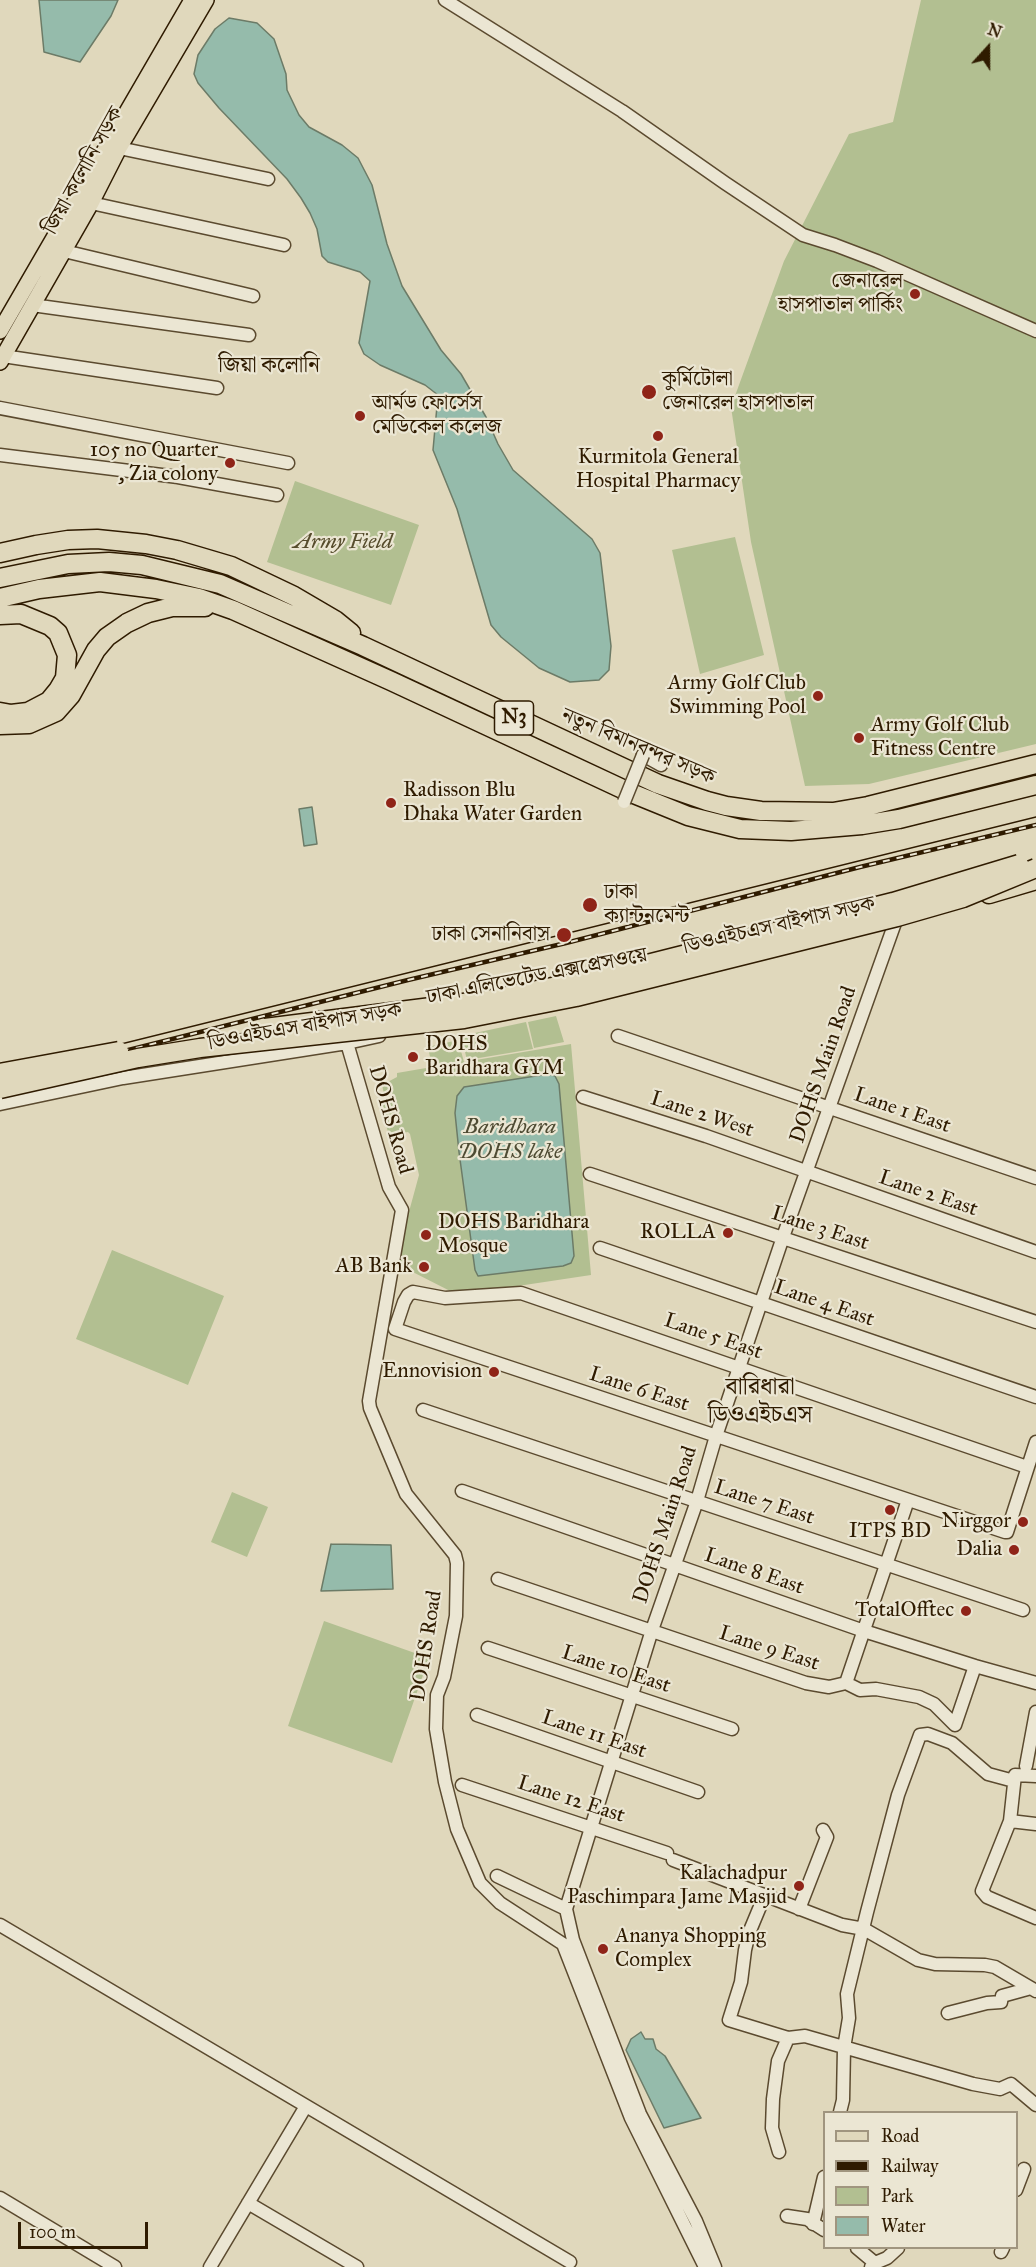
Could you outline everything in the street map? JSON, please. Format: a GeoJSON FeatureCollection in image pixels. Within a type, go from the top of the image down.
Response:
{"type":"FeatureCollection","features":[{"type":"Feature","properties":{"kind":"highway"},"geometry":{"type":"LineString","coordinates":[[0,553],[68,540],[97,539],[146,544],[214,561],[294,596],[335,620],[363,646]]}},
{"type":"Feature","properties":{"kind":"highway","name":"নতুন বিমানবন্দর সড়ক"},"geometry":{"type":"LineString","coordinates":[[0,578],[68,564],[109,562],[142,565],[220,584],[363,646],[658,784],[707,801],[761,811],[833,812],[868,806],[1036,764]]}},
{"type":"Feature","properties":{"kind":"highway","name":"নতুন বিমানবন্দর সড়ক"},"geometry":{"type":"LineString","coordinates":[[0,598],[39,589],[100,582],[176,592],[233,610],[629,792],[708,822],[759,831],[824,829],[899,819],[1036,785]]}},
{"type":"Feature","properties":{"kind":"highway"},"geometry":{"type":"LineString","coordinates":[[0,725],[29,724],[56,712],[71,695],[96,650],[107,637],[118,628],[148,613],[172,607],[233,610]]}},
{"type":"Feature","properties":{"kind":"highway"},"geometry":{"type":"LineString","coordinates":[[0,615],[21,614],[50,626],[58,633],[67,655],[67,667],[58,690],[43,705],[28,712],[11,714],[0,712]]}},
{"type":"Feature","properties":{"kind":"highway"},"geometry":{"type":"LineString","coordinates":[[500,734],[509,716]]}},
{"type":"Feature","properties":{"kind":"highway","name":"ঢাকা এলিভেটেড এক্সপ্রেসওয়ে"},"geometry":{"type":"LineString","coordinates":[[0,1073],[180,1040],[487,1000],[572,983],[893,902],[1036,857]]}},
{"type":"Feature","properties":{"kind":"highway","name":"ঢাকা এলিভেটেড এক্সপ্রেসওয়ে"},"geometry":{"type":"LineString","coordinates":[[0,1089],[138,1058],[200,1048],[464,1019],[565,999],[897,917],[963,898],[1036,868]]}},
{"type":"Feature","properties":{"kind":"highway"},"geometry":{"type":"LineString","coordinates":[[963,898],[980,897],[1036,880]]}},
{"type":"Feature","properties":{"kind":"main road","name":"জিয়া কলোনি সড়ক"},"geometry":{"type":"LineString","coordinates":[[0,331],[192,0]]}},
{"type":"Feature","properties":{"kind":"main road","name":"জিয়া কলোনি সড়ক"},"geometry":{"type":"LineString","coordinates":[[2,359],[91,203],[119,148],[206,0]]}},
{"type":"Feature","properties":{"kind":"street"},"geometry":{"type":"LineString","coordinates":[[445,0],[622,111],[803,235],[877,261],[1036,332]]}},
{"type":"Feature","properties":{"kind":"street"},"geometry":{"type":"LineString","coordinates":[[119,148],[268,179]]}},
{"type":"Feature","properties":{"kind":"street"},"geometry":{"type":"LineString","coordinates":[[91,203],[284,245]]}},
{"type":"Feature","properties":{"kind":"street"},"geometry":{"type":"LineString","coordinates":[[64,251],[254,296]]}},
{"type":"Feature","properties":{"kind":"street"},"geometry":{"type":"LineString","coordinates":[[33,305],[249,335]]}},
{"type":"Feature","properties":{"kind":"street"},"geometry":{"type":"LineString","coordinates":[[2,359],[217,388]]}},
{"type":"Feature","properties":{"kind":"street"},"geometry":{"type":"LineString","coordinates":[[0,408],[288,463]]}},
{"type":"Feature","properties":{"kind":"street"},"geometry":{"type":"LineString","coordinates":[[0,455],[178,477],[277,495]]}},
{"type":"Feature","properties":{"kind":"street"},"geometry":{"type":"LineString","coordinates":[[620,800],[643,755],[661,765]]}},
{"type":"Feature","properties":{"kind":"street","name":"ডিওএইচএস বাইপাস সড়ক"},"geometry":{"type":"LineString","coordinates":[[0,1104],[123,1078],[347,1043],[896,920],[1036,873]]}},
{"type":"Feature","properties":{"kind":"street","name":"DOHS Main Road"},"geometry":{"type":"LineString","coordinates":[[560,1907],[591,1828],[652,1630],[697,1501],[716,1436],[783,1237],[896,920]]}},
{"type":"Feature","properties":{"kind":"street","name":"Lane 1 East"},"geometry":{"type":"LineString","coordinates":[[618,1036],[1036,1178]]}},
{"type":"Feature","properties":{"kind":"street","name":"DOHS Road"},"geometry":{"type":"LineString","coordinates":[[347,1043],[389,1187],[402,1210],[369,1401],[370,1408],[406,1494],[455,1555],[457,1563],[456,1616],[444,1677],[437,1695],[436,1728],[445,1782],[457,1829],[480,1883],[500,1903],[568,1942]]}},
{"type":"Feature","properties":{"kind":"street","name":"Lane 2 West"},"geometry":{"type":"LineString","coordinates":[[583,1097],[706,1136],[807,1172]]}},
{"type":"Feature","properties":{"kind":"street","name":"Lane 2 East"},"geometry":{"type":"LineString","coordinates":[[807,1172],[1036,1252]]}},
{"type":"Feature","properties":{"kind":"street","name":"Lane 3 East"},"geometry":{"type":"LineString","coordinates":[[590,1174],[1036,1322]]}},
{"type":"Feature","properties":{"kind":"street","name":"Lane 4 East"},"geometry":{"type":"LineString","coordinates":[[600,1248],[1036,1396]]}},
{"type":"Feature","properties":{"kind":"street","name":"Lane 5 East"},"geometry":{"type":"LineString","coordinates":[[395,1329],[404,1302],[413,1292],[445,1298],[521,1293],[1028,1467]]}},
{"type":"Feature","properties":{"kind":"street","name":"Lane 6 East"},"geometry":{"type":"LineString","coordinates":[[395,1329],[1007,1532],[1028,1467]]}},
{"type":"Feature","properties":{"kind":"street","name":"Lane 7 East"},"geometry":{"type":"LineString","coordinates":[[423,1410],[1023,1610]]}},
{"type":"Feature","properties":{"kind":"street"},"geometry":{"type":"LineString","coordinates":[[1028,1467],[1036,1442]]}},
{"type":"Feature","properties":{"kind":"street","name":"Lane 8 East"},"geometry":{"type":"LineString","coordinates":[[462,1491],[864,1630],[1036,1683]]}},
{"type":"Feature","properties":{"kind":"street"},"geometry":{"type":"LineString","coordinates":[[846,1683],[908,1500]]}},
{"type":"Feature","properties":{"kind":"street","name":"Lane 9 East"},"geometry":{"type":"LineString","coordinates":[[498,1579],[806,1683],[829,1686],[846,1683],[860,1690],[876,1689],[919,1697],[934,1704],[955,1725],[975,1666]]}},
{"type":"Feature","properties":{"kind":"street","name":"Lane 10 East"},"geometry":{"type":"LineString","coordinates":[[488,1647],[732,1729]]}},
{"type":"Feature","properties":{"kind":"street"},"geometry":{"type":"LineString","coordinates":[[1026,1766],[1036,1712]]}},
{"type":"Feature","properties":{"kind":"street","name":"Lane 11 East"},"geometry":{"type":"LineString","coordinates":[[477,1715],[699,1792]]}},
{"type":"Feature","properties":{"kind":"street"},"geometry":{"type":"LineString","coordinates":[[840,2111],[843,2100],[844,2048],[849,2018],[848,1994],[898,1795],[920,1735],[928,1734],[952,1743],[988,1774],[1014,1781]]}},
{"type":"Feature","properties":{"kind":"street"},"geometry":{"type":"LineString","coordinates":[[1036,1776],[1015,1775],[1010,1821],[982,1891],[987,1897],[1036,1918]]}},
{"type":"Feature","properties":{"kind":"street","name":"Lane 12 East"},"geometry":{"type":"LineString","coordinates":[[462,1785],[670,1857],[764,1897],[842,1925],[864,1929],[918,1960],[935,1964],[995,1967],[1034,1990]]}},
{"type":"Feature","properties":{"kind":"street"},"geometry":{"type":"LineString","coordinates":[[1010,1821],[1036,1824]]}},
{"type":"Feature","properties":{"kind":"street"},"geometry":{"type":"LineString","coordinates":[[799,1909],[827,1837],[823,1830]]}},
{"type":"Feature","properties":{"kind":"street"},"geometry":{"type":"LineString","coordinates":[[497,1876],[560,1907],[568,1942],[631,2118],[705,2267]]}},
{"type":"Feature","properties":{"kind":"street"},"geometry":{"type":"LineString","coordinates":[[764,1897],[749,1933],[741,1982],[729,2020],[788,2038],[805,2036],[973,2084],[1000,2089],[1011,2084],[1036,2105]]}},
{"type":"Feature","properties":{"kind":"street"},"geometry":{"type":"LineString","coordinates":[[0,1925],[570,2262]]}},
{"type":"Feature","properties":{"kind":"street"},"geometry":{"type":"LineString","coordinates":[[568,1942],[640,2114],[696,2221],[715,2267]]}},
{"type":"Feature","properties":{"kind":"street"},"geometry":{"type":"LineString","coordinates":[[948,2013],[1000,2002],[1002,1996],[1034,1990]]}},
{"type":"Feature","properties":{"kind":"street"},"geometry":{"type":"LineString","coordinates":[[779,2152],[772,2128],[773,2098],[778,2061],[788,2038]]}},
{"type":"Feature","properties":{"kind":"street"},"geometry":{"type":"LineString","coordinates":[[210,2267],[306,2106]]}},
{"type":"Feature","properties":{"kind":"street"},"geometry":{"type":"LineString","coordinates":[[1018,2187],[1025,2168]]}},
{"type":"Feature","properties":{"kind":"street"},"geometry":{"type":"LineString","coordinates":[[787,2216],[807,2219],[819,2227],[823,2194]]}},
{"type":"Feature","properties":{"kind":"street"},"geometry":{"type":"LineString","coordinates":[[0,2198],[115,2267]]}},
{"type":"Feature","properties":{"kind":"street"},"geometry":{"type":"LineString","coordinates":[[248,2203],[357,2267]]}},
{"type":"Feature","properties":{"kind":"street"},"geometry":{"type":"LineString","coordinates":[[859,2249],[873,2265],[887,2258],[896,2249]]}},
{"type":"Feature","properties":{"kind":"green space"},"geometry":{"type":"Polygon","coordinates":[[[921,0],[1036,0],[1036,744],[869,784],[805,786],[751,542],[731,407],[784,261],[849,134],[893,122],[921,0]]]}},
{"type":"Feature","properties":{"kind":"green space","name":"Army Field"},"geometry":{"type":"Polygon","coordinates":[[[295,481],[419,525],[391,605],[267,562],[295,481]]]}},
{"type":"Feature","properties":{"kind":"green space"},"geometry":{"type":"Polygon","coordinates":[[[735,537],[764,655],[700,674],[672,550],[735,537]]]}},
{"type":"Feature","properties":{"kind":"green space"},"geometry":{"type":"Polygon","coordinates":[[[556,1016],[564,1042],[534,1048],[528,1022],[556,1016]]]}},
{"type":"Feature","properties":{"kind":"green space"},"geometry":{"type":"Polygon","coordinates":[[[526,1022],[533,1049],[467,1060],[461,1036],[526,1022]]]}},
{"type":"Feature","properties":{"kind":"green space"},"geometry":{"type":"Polygon","coordinates":[[[458,1040],[464,1062],[571,1044],[591,1275],[458,1295],[395,1263],[419,1175],[410,1134],[408,1132],[389,1135],[378,1100],[385,1098],[382,1085],[397,1077],[397,1073],[432,1067],[428,1047],[458,1040]]]}},
{"type":"Feature","properties":{"kind":"green space"},"geometry":{"type":"Polygon","coordinates":[[[112,1250],[224,1296],[188,1385],[76,1339],[112,1250]]]}},
{"type":"Feature","properties":{"kind":"green space"},"geometry":{"type":"Polygon","coordinates":[[[232,1492],[268,1507],[247,1557],[211,1542],[232,1492]]]}},
{"type":"Feature","properties":{"kind":"green space"},"geometry":{"type":"Polygon","coordinates":[[[324,1621],[429,1658],[392,1763],[288,1726],[324,1621]]]}},
{"type":"Feature","properties":{"kind":"water"},"geometry":{"type":"Polygon","coordinates":[[[39,0],[118,0],[111,16],[80,62],[44,52],[39,0]]]}},
{"type":"Feature","properties":{"kind":"water"},"geometry":{"type":"Polygon","coordinates":[[[229,18],[257,23],[274,39],[286,74],[287,90],[299,115],[309,127],[342,145],[358,158],[372,185],[387,244],[402,286],[441,350],[461,374],[513,470],[592,539],[600,553],[611,646],[609,670],[599,680],[570,682],[539,668],[501,637],[491,625],[457,509],[433,450],[438,395],[425,385],[380,365],[364,354],[359,343],[370,281],[360,272],[328,262],[322,256],[317,229],[301,198],[287,179],[219,108],[198,83],[194,74],[198,55],[215,29],[229,18]]]}},
{"type":"Feature","properties":{"kind":"water"},"geometry":{"type":"Polygon","coordinates":[[[312,807],[317,844],[304,846],[299,809],[312,807]]]}},
{"type":"Feature","properties":{"kind":"water","name":"Baridhara DOHS lake"},"geometry":{"type":"Polygon","coordinates":[[[549,1074],[555,1076],[559,1084],[574,1256],[571,1263],[563,1266],[478,1276],[475,1270],[459,1152],[455,1113],[457,1096],[464,1087],[549,1074]]]}},
{"type":"Feature","properties":{"kind":"water"},"geometry":{"type":"Polygon","coordinates":[[[331,1544],[391,1545],[393,1589],[321,1591],[331,1544]]]}},
{"type":"Feature","properties":{"kind":"water"},"geometry":{"type":"Polygon","coordinates":[[[641,2032],[645,2039],[653,2039],[656,2049],[665,2056],[701,2118],[664,2128],[626,2050],[631,2039],[641,2032]]]}},
{"type":"Feature","properties":{"kind":"tram line"},"geometry":{"type":"LineString","coordinates":[[0,1074],[1036,817]]}},
{"type":"Feature","properties":{"kind":"railway"},"geometry":{"type":"LineString","coordinates":[[0,1082],[1036,825]]}},
{"type":"Feature","properties":{"kind":"place","name":"জেনারেল হাসপাতাল পার্কিং"},"geometry":{"type":"Point","coordinates":[915,294]}},
{"type":"Feature","properties":{"kind":"place","name":"কুর্মিটোলা জেনারেল হাসপাতাল"},"geometry":{"type":"Point","coordinates":[649,392]}},
{"type":"Feature","properties":{"kind":"place","name":"আর্মড ফোর্সেস মেডিকেল কলেজ"},"geometry":{"type":"Point","coordinates":[360,416]}},
{"type":"Feature","properties":{"kind":"place","name":"Kurmitola General Hospital Pharmacy"},"geometry":{"type":"Point","coordinates":[658,436]}},
{"type":"Feature","properties":{"kind":"place","name":"105 no Quarter , Zia colony"},"geometry":{"type":"Point","coordinates":[230,463]}},
{"type":"Feature","properties":{"kind":"place","name":"Army Golf Club Swimming Pool"},"geometry":{"type":"Point","coordinates":[818,696]}},
{"type":"Feature","properties":{"kind":"place","name":"Army Golf Club Fitness Centre"},"geometry":{"type":"Point","coordinates":[859,738]}},
{"type":"Feature","properties":{"kind":"place","name":"Radisson Blu Dhaka Water Garden"},"geometry":{"type":"Point","coordinates":[391,803]}},
{"type":"Feature","properties":{"kind":"place","name":"ঢাকা ক্যান্টনমেন্ট"},"geometry":{"type":"Point","coordinates":[590,905]}},
{"type":"Feature","properties":{"kind":"place","name":"ঢাকা সেনানিবাস"},"geometry":{"type":"Point","coordinates":[564,935]}},
{"type":"Feature","properties":{"kind":"place","name":"DOHS Baridhara GYM"},"geometry":{"type":"Point","coordinates":[413,1057]}},
{"type":"Feature","properties":{"kind":"place","name":"ROLLA"},"geometry":{"type":"Point","coordinates":[728,1233]}},
{"type":"Feature","properties":{"kind":"place","name":"DOHS Baridhara Mosque"},"geometry":{"type":"Point","coordinates":[426,1235]}},
{"type":"Feature","properties":{"kind":"place","name":"AB Bank"},"geometry":{"type":"Point","coordinates":[424,1267]}},
{"type":"Feature","properties":{"kind":"place","name":"Ennovision"},"geometry":{"type":"Point","coordinates":[494,1372]}},
{"type":"Feature","properties":{"kind":"place","name":"ITPS BD"},"geometry":{"type":"Point","coordinates":[890,1510]}},
{"type":"Feature","properties":{"kind":"place","name":"Nirggor"},"geometry":{"type":"Point","coordinates":[1023,1522]}},
{"type":"Feature","properties":{"kind":"place","name":"Dalia"},"geometry":{"type":"Point","coordinates":[1014,1550]}},
{"type":"Feature","properties":{"kind":"place","name":"TotalOfftec"},"geometry":{"type":"Point","coordinates":[966,1611]}},
{"type":"Feature","properties":{"kind":"place","name":"Kalachadpur Paschimpara Jame Masjid"},"geometry":{"type":"Point","coordinates":[799,1886]}},
{"type":"Feature","properties":{"kind":"place","name":"Ananya Shopping Complex"},"geometry":{"type":"Point","coordinates":[603,1949]}},
{"type":"Feature","properties":{"kind":"district","name":"জিয়া কলোনি"},"geometry":{"type":"Point","coordinates":[269,367]}},
{"type":"Feature","properties":{"kind":"district","name":"বারিধারা ডিওএইচএস"},"geometry":{"type":"Point","coordinates":[760,1402]}}]}
